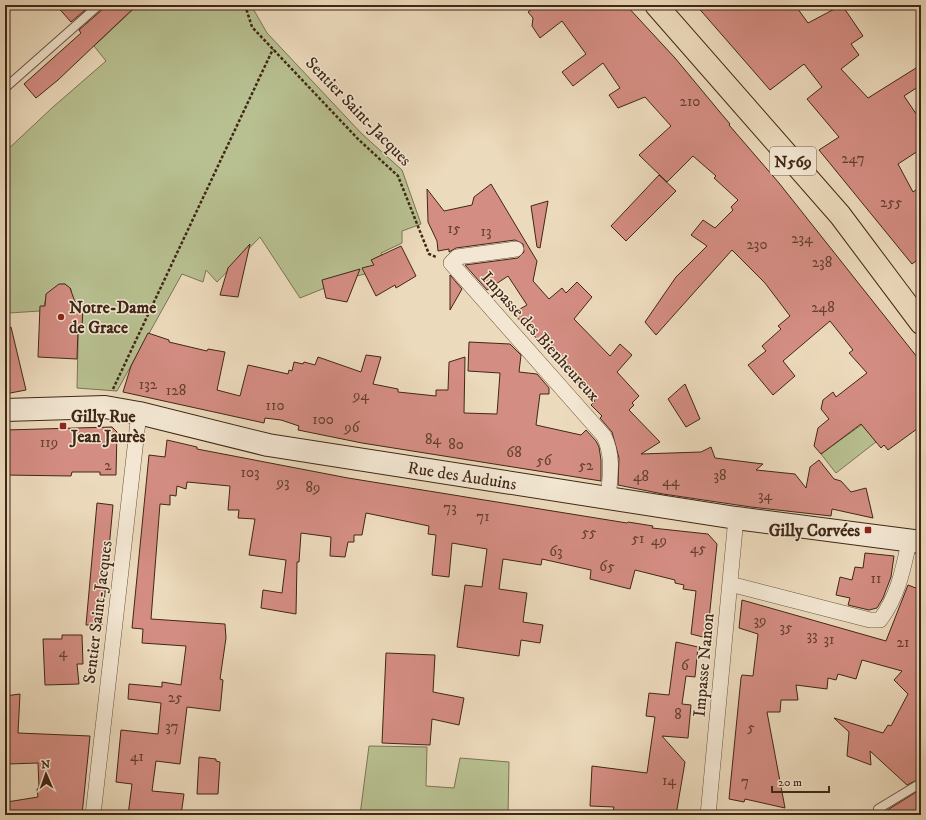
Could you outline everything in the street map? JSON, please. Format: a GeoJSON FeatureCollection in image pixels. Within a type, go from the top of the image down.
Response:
{"type":"FeatureCollection","features":[{"type":"Feature","properties":{"kind":"main road","name":"N569"},"geometry":{"type":"LineString","coordinates":[[656,5],[840,215],[921,323]]}},
{"type":"Feature","properties":{"kind":"street","name":"Impasse des Bienheureux"},"geometry":{"type":"LineString","coordinates":[[516,249],[457,257],[451,263],[604,436],[609,447],[612,461],[608,499]]}},
{"type":"Feature","properties":{"kind":"street","name":"Rue des Auduins"},"geometry":{"type":"LineString","coordinates":[[5,410],[105,407],[139,413],[268,445],[608,499],[915,542]]}},
{"type":"Feature","properties":{"kind":"street","name":"Sentier Saint-Jacques"},"geometry":{"type":"LineString","coordinates":[[93,815],[139,413]]}},
{"type":"Feature","properties":{"kind":"street","name":"Impasse Nanon"},"geometry":{"type":"LineString","coordinates":[[708,815],[736,518]]}},
{"type":"Feature","properties":{"kind":"street"},"geometry":{"type":"LineString","coordinates":[[730,584],[870,620],[880,620],[889,608],[915,542]]}},
{"type":"Feature","properties":{"kind":"lane"},"geometry":{"type":"LineString","coordinates":[[5,88],[99,5]]}},
{"type":"Feature","properties":{"kind":"lane"},"geometry":{"type":"LineString","coordinates":[[878,808],[921,783]]}},
{"type":"Feature","properties":{"kind":"path","name":"Sentier Saint-Jacques"},"geometry":{"type":"LineString","coordinates":[[246,5],[252,27],[358,139],[398,176],[429,254],[451,263]]}},
{"type":"Feature","properties":{"kind":"path"},"geometry":{"type":"LineString","coordinates":[[105,407],[273,50]]}},
{"type":"Feature","properties":{"kind":"green space"},"geometry":{"type":"Polygon","coordinates":[[[138,5],[251,5],[267,33],[362,134],[402,170],[421,224],[402,231],[402,243],[381,253],[384,260],[365,274],[352,277],[300,298],[260,237],[217,282],[206,270],[203,282],[182,274],[117,391],[77,388],[79,302],[72,301],[71,289],[65,284],[59,285],[54,291],[51,300],[45,301],[44,306],[40,311],[9,313],[5,294],[5,152],[53,107],[106,61],[94,46],[138,5]]]}},
{"type":"Feature","properties":{"kind":"green space"},"geometry":{"type":"Polygon","coordinates":[[[875,415],[890,431],[836,473],[821,454],[875,415]]]}},
{"type":"Feature","properties":{"kind":"green space"},"geometry":{"type":"Polygon","coordinates":[[[369,746],[427,747],[426,786],[454,788],[460,758],[509,762],[508,815],[360,815],[369,746]]]}},
{"type":"Feature","properties":{"kind":"building"},"geometry":{"type":"Polygon","coordinates":[[[56,5],[91,5],[71,22],[56,5]]]}},
{"type":"Feature","properties":{"kind":"building"},"geometry":{"type":"Polygon","coordinates":[[[104,5],[137,5],[58,80],[36,98],[24,84],[81,33],[79,30],[103,9],[104,5]]]}},
{"type":"Feature","properties":{"kind":"building"},"geometry":{"type":"Polygon","coordinates":[[[537,5],[626,5],[675,58],[730,124],[729,125],[779,183],[921,362],[921,426],[888,450],[884,445],[881,448],[861,424],[821,454],[814,446],[818,428],[829,419],[821,409],[823,400],[833,392],[836,397],[867,373],[849,353],[853,350],[830,321],[783,361],[795,376],[773,395],[748,365],[766,351],[762,346],[781,329],[778,326],[790,316],[765,283],[732,250],[656,335],[645,322],[676,277],[707,246],[691,235],[703,220],[715,228],[733,210],[731,207],[738,200],[714,178],[716,176],[693,156],[667,182],[639,155],[671,126],[645,97],[618,108],[609,95],[620,88],[603,63],[573,86],[562,72],[586,54],[562,21],[540,38],[532,26],[533,18],[528,12],[537,5]]]}},
{"type":"Feature","properties":{"kind":"building"},"geometry":{"type":"Polygon","coordinates":[[[696,5],[795,5],[808,23],[842,5],[863,36],[851,44],[859,55],[841,69],[868,98],[916,68],[921,76],[921,85],[904,96],[921,121],[921,149],[898,164],[913,192],[921,186],[921,257],[912,264],[819,150],[839,137],[807,99],[822,87],[804,64],[770,90],[696,5]]]}},
{"type":"Feature","properties":{"kind":"building"},"geometry":{"type":"Polygon","coordinates":[[[659,175],[676,191],[626,241],[611,226],[659,175]]]}},
{"type":"Feature","properties":{"kind":"building"},"geometry":{"type":"Polygon","coordinates":[[[491,184],[537,261],[533,281],[549,299],[562,288],[566,293],[577,282],[592,297],[574,319],[610,356],[620,344],[632,355],[617,372],[639,396],[632,403],[634,405],[629,410],[660,442],[641,454],[701,452],[711,447],[715,458],[763,464],[756,470],[795,474],[806,488],[810,467],[819,460],[834,479],[841,481],[851,492],[866,488],[873,518],[832,509],[831,516],[751,507],[663,494],[618,485],[619,458],[612,432],[600,418],[602,416],[591,405],[595,401],[513,313],[527,305],[508,276],[487,290],[465,265],[518,258],[524,252],[523,244],[515,240],[456,248],[449,252],[449,249],[438,251],[437,241],[428,222],[427,189],[444,211],[472,205],[474,197],[491,184]]]}},
{"type":"Feature","properties":{"kind":"building"},"geometry":{"type":"Polygon","coordinates":[[[548,201],[540,248],[537,247],[531,206],[548,201]]]}},
{"type":"Feature","properties":{"kind":"building"},"geometry":{"type":"Polygon","coordinates":[[[250,244],[238,297],[220,295],[228,268],[250,244]]]}},
{"type":"Feature","properties":{"kind":"building"},"geometry":{"type":"Polygon","coordinates":[[[401,246],[416,276],[396,288],[395,285],[376,296],[362,268],[374,265],[371,260],[401,246]]]}},
{"type":"Feature","properties":{"kind":"building"},"geometry":{"type":"Polygon","coordinates":[[[360,269],[347,302],[326,298],[322,280],[360,269]]]}},
{"type":"Feature","properties":{"kind":"building"},"geometry":{"type":"Polygon","coordinates":[[[450,275],[462,289],[450,310],[450,275]]]}},
{"type":"Feature","properties":{"kind":"building","name":"Notre-Dame de Grace"},"geometry":{"type":"Polygon","coordinates":[[[59,284],[65,284],[70,288],[75,302],[79,302],[79,308],[83,307],[82,328],[78,328],[77,359],[38,357],[40,306],[45,306],[46,294],[59,284]]]}},
{"type":"Feature","properties":{"kind":"building"},"geometry":{"type":"Polygon","coordinates":[[[11,327],[26,390],[5,394],[5,328],[11,327]]]}},
{"type":"Feature","properties":{"kind":"building"},"geometry":{"type":"Polygon","coordinates":[[[148,333],[169,340],[169,342],[207,351],[208,349],[225,352],[217,390],[240,396],[248,365],[288,374],[289,370],[292,371],[294,362],[303,364],[304,362],[315,365],[318,357],[361,372],[366,355],[381,357],[373,384],[398,389],[398,392],[436,396],[436,390],[448,390],[449,362],[465,357],[464,413],[497,414],[500,373],[468,371],[469,342],[510,344],[521,355],[519,372],[537,374],[549,388],[549,394],[540,394],[536,425],[581,435],[586,430],[596,441],[599,447],[601,460],[601,481],[362,443],[298,430],[299,426],[281,420],[265,418],[264,423],[123,392],[131,366],[148,333]]]}},
{"type":"Feature","properties":{"kind":"building"},"geometry":{"type":"Polygon","coordinates":[[[685,384],[700,419],[686,427],[668,399],[685,384]]]}},
{"type":"Feature","properties":{"kind":"building"},"geometry":{"type":"Polygon","coordinates":[[[112,427],[117,432],[116,475],[100,475],[100,472],[72,472],[71,476],[5,475],[5,430],[112,427]]]}},
{"type":"Feature","properties":{"kind":"building"},"geometry":{"type":"Polygon","coordinates":[[[167,440],[197,447],[197,449],[348,478],[653,526],[652,528],[708,534],[717,544],[707,638],[691,634],[696,591],[683,589],[684,585],[675,583],[675,580],[635,570],[630,589],[590,579],[591,570],[542,559],[541,565],[503,559],[499,589],[527,593],[523,622],[543,625],[540,643],[521,640],[519,656],[457,647],[465,585],[482,587],[487,549],[452,543],[449,577],[432,575],[436,535],[428,534],[429,526],[366,513],[362,535],[354,535],[354,542],[348,542],[345,557],[330,556],[331,537],[301,533],[299,562],[297,562],[296,614],[261,608],[263,590],[282,593],[286,560],[249,555],[255,519],[238,518],[239,510],[228,510],[230,486],[187,482],[186,489],[177,486],[176,496],[170,495],[170,505],[160,504],[151,619],[225,624],[226,638],[220,679],[223,680],[220,711],[187,707],[180,764],[156,761],[152,791],[184,794],[181,815],[128,815],[132,784],[116,782],[121,730],[158,734],[161,703],[128,699],[129,684],[162,687],[162,682],[181,685],[186,646],[142,643],[143,629],[132,628],[149,455],[165,457],[167,440]]]}},
{"type":"Feature","properties":{"kind":"building"},"geometry":{"type":"Polygon","coordinates":[[[97,503],[113,505],[102,625],[86,625],[97,503]]]}},
{"type":"Feature","properties":{"kind":"building"},"geometry":{"type":"Polygon","coordinates":[[[865,553],[894,556],[891,577],[883,598],[877,608],[869,610],[848,605],[850,598],[836,595],[840,577],[852,580],[855,567],[863,568],[865,553]]]}},
{"type":"Feature","properties":{"kind":"building"},"geometry":{"type":"Polygon","coordinates":[[[908,585],[921,590],[921,778],[907,785],[870,751],[871,765],[847,756],[849,732],[834,718],[883,733],[888,725],[891,726],[908,694],[894,680],[902,671],[862,660],[856,679],[838,674],[836,680],[828,678],[827,689],[796,685],[798,700],[781,700],[780,712],[767,712],[785,808],[745,799],[744,802],[729,799],[741,678],[742,675],[753,676],[758,634],[739,628],[742,600],[886,641],[908,585]]]}},
{"type":"Feature","properties":{"kind":"building"},"geometry":{"type":"Polygon","coordinates":[[[62,635],[82,635],[83,664],[77,664],[79,684],[45,685],[43,639],[62,639],[62,635]]]}},
{"type":"Feature","properties":{"kind":"building"},"geometry":{"type":"Polygon","coordinates":[[[676,642],[698,647],[695,677],[686,676],[682,704],[691,705],[688,738],[662,736],[685,762],[676,815],[612,815],[614,807],[590,806],[592,766],[647,773],[655,717],[646,716],[649,693],[669,695],[676,642]]]}},
{"type":"Feature","properties":{"kind":"building"},"geometry":{"type":"Polygon","coordinates":[[[386,653],[435,655],[433,692],[464,698],[459,725],[432,719],[430,745],[382,743],[386,653]]]}},
{"type":"Feature","properties":{"kind":"building"},"geometry":{"type":"Polygon","coordinates":[[[20,694],[18,733],[90,736],[82,815],[8,815],[7,802],[38,797],[37,789],[39,788],[38,763],[8,764],[8,754],[5,754],[5,696],[20,694]]]}},
{"type":"Feature","properties":{"kind":"building"},"geometry":{"type":"Polygon","coordinates":[[[199,757],[216,759],[216,761],[220,762],[218,794],[197,794],[199,757]]]}},
{"type":"Feature","properties":{"kind":"building"},"geometry":{"type":"Polygon","coordinates":[[[921,789],[921,815],[869,815],[874,812],[881,814],[921,789]]]}},
{"type":"Feature","properties":{"kind":"place","name":"Notre-Dame de Grace"},"geometry":{"type":"Point","coordinates":[61,317]}},
{"type":"Feature","properties":{"kind":"place","name":"Gilly Rue Jean Jaurès"},"geometry":{"type":"Point","coordinates":[63,426]}},
{"type":"Feature","properties":{"kind":"place","name":"Gilly Corvées"},"geometry":{"type":"Point","coordinates":[868,530]}}]}
